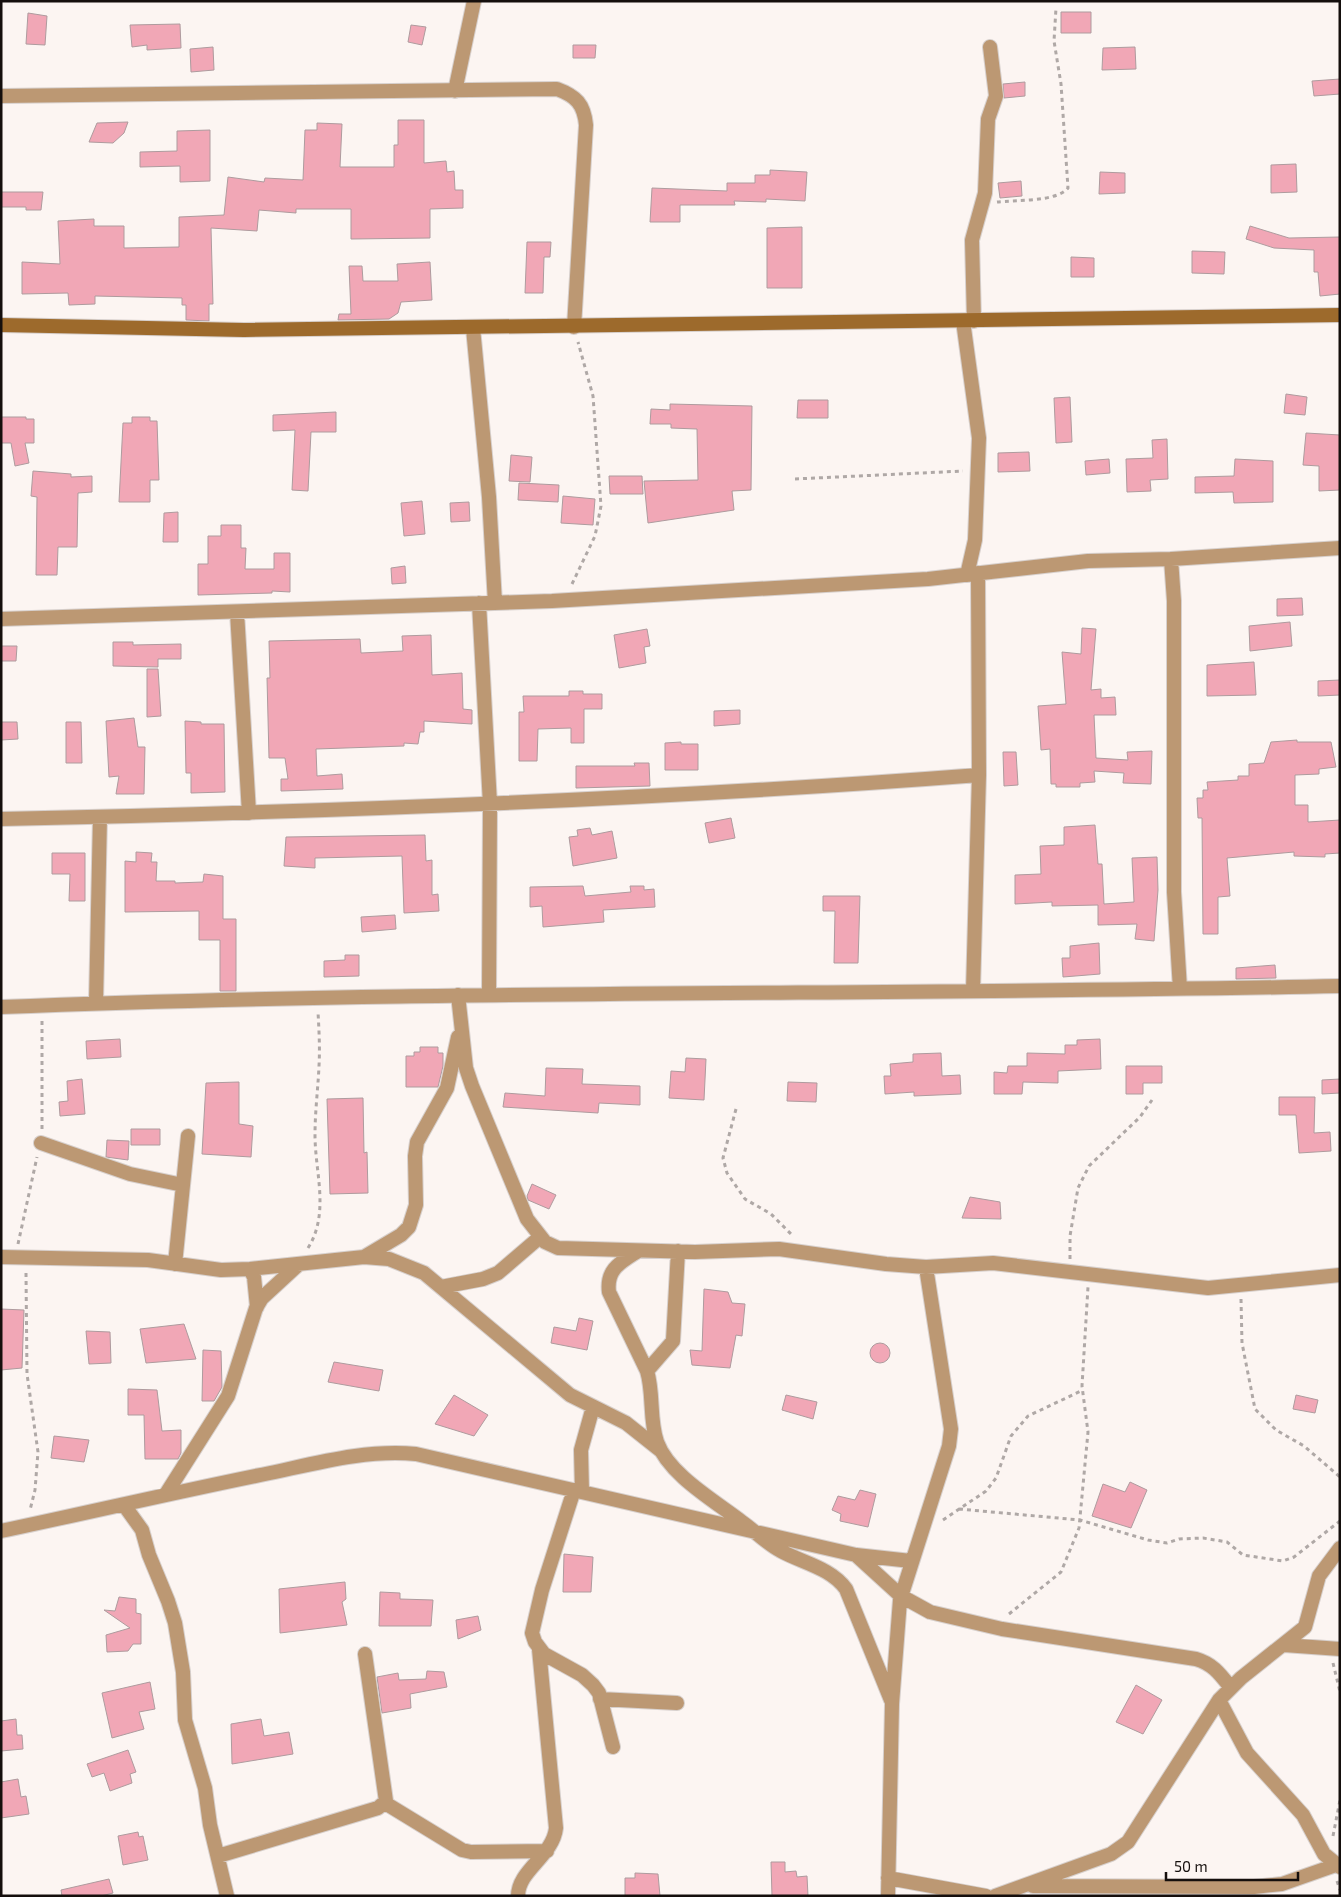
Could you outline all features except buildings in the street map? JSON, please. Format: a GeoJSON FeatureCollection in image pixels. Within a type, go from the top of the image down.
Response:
{"type":"FeatureCollection","features":[{"type":"Feature","properties":{"kind":"main road"},"geometry":{"type":"LineString","coordinates":[[1,325],[244,330],[574,327],[1340,315]]}},
{"type":"Feature","properties":{"kind":"street"},"geometry":{"type":"LineString","coordinates":[[454,90],[474,1]]}},
{"type":"Feature","properties":{"kind":"street"},"geometry":{"type":"LineString","coordinates":[[973,991],[979,775],[972,574],[979,470],[979,438],[968,321],[972,240],[985,193],[988,119],[996,90],[990,47]]}},
{"type":"Feature","properties":{"kind":"street"},"geometry":{"type":"LineString","coordinates":[[1,96],[557,89],[570,94],[580,102],[585,112],[586,125],[574,327]]}},
{"type":"Feature","properties":{"kind":"street"},"geometry":{"type":"LineString","coordinates":[[474,328],[489,497],[494,602]]}},
{"type":"Feature","properties":{"kind":"street"},"geometry":{"type":"LineString","coordinates":[[1,619],[563,600],[918,580],[1088,561],[1171,559],[1340,548]]}},
{"type":"Feature","properties":{"kind":"street"},"geometry":{"type":"LineString","coordinates":[[1171,559],[1174,601],[1174,892],[1180,989]]}},
{"type":"Feature","properties":{"kind":"street"},"geometry":{"type":"LineString","coordinates":[[479,603],[490,804],[489,995]]}},
{"type":"Feature","properties":{"kind":"street"},"geometry":{"type":"LineString","coordinates":[[237,612],[249,814]]}},
{"type":"Feature","properties":{"kind":"street"},"geometry":{"type":"LineString","coordinates":[[1,819],[249,814],[490,804],[793,789],[979,775]]}},
{"type":"Feature","properties":{"kind":"street"},"geometry":{"type":"LineString","coordinates":[[96,1003],[100,817]]}},
{"type":"Feature","properties":{"kind":"street"},"geometry":{"type":"LineString","coordinates":[[1,1006],[317,997],[1340,986]]}},
{"type":"Feature","properties":{"kind":"street"},"geometry":{"type":"LineString","coordinates":[[458,995],[466,1068],[472,1086],[527,1219],[540,1237],[552,1246],[566,1250],[639,1251],[779,1249],[886,1264],[926,1266],[993,1263],[1208,1288],[1340,1275]]}},
{"type":"Feature","properties":{"kind":"street"},"geometry":{"type":"LineString","coordinates":[[364,1257],[400,1235],[409,1227],[416,1204],[415,1156],[417,1142],[447,1088],[461,1026]]}},
{"type":"Feature","properties":{"kind":"street"},"geometry":{"type":"LineString","coordinates":[[175,1264],[188,1136]]}},
{"type":"Feature","properties":{"kind":"street"},"geometry":{"type":"LineString","coordinates":[[41,1143],[130,1174],[183,1184]]}},
{"type":"Feature","properties":{"kind":"street"},"geometry":{"type":"LineString","coordinates":[[441,1287],[483,1279],[498,1272],[540,1237]]}},
{"type":"Feature","properties":{"kind":"street"},"geometry":{"type":"LineString","coordinates":[[639,1251],[615,1266],[608,1283],[608,1292],[647,1371],[650,1383],[654,1432],[660,1450]]}},
{"type":"Feature","properties":{"kind":"street"},"geometry":{"type":"LineString","coordinates":[[647,1371],[673,1342],[678,1251]]}},
{"type":"Feature","properties":{"kind":"street"},"geometry":{"type":"LineString","coordinates":[[1,1257],[148,1260],[221,1270],[250,1269],[364,1257],[389,1259],[424,1273],[570,1395],[626,1423],[660,1450],[682,1475],[780,1551],[831,1574],[841,1582],[846,1589],[892,1704]]}},
{"type":"Feature","properties":{"kind":"street"},"geometry":{"type":"LineString","coordinates":[[166,1494],[228,1396],[256,1307],[294,1264]]}},
{"type":"Feature","properties":{"kind":"street"},"geometry":{"type":"LineString","coordinates":[[888,1896],[892,1704],[901,1596],[949,1446],[950,1429],[926,1266]]}},
{"type":"Feature","properties":{"kind":"street"},"geometry":{"type":"LineString","coordinates":[[250,1269],[254,1277],[256,1307]]}},
{"type":"Feature","properties":{"kind":"street"},"geometry":{"type":"LineString","coordinates":[[518,1896],[518,1889],[527,1874],[548,1851],[553,1842],[556,1828],[539,1649],[532,1633],[533,1621],[578,1491],[581,1450],[594,1407]]}},
{"type":"Feature","properties":{"kind":"street"},"geometry":{"type":"LineString","coordinates":[[1,1531],[124,1505],[166,1494],[367,1454],[397,1452],[416,1454],[856,1555],[911,1561]]}},
{"type":"Feature","properties":{"kind":"street"},"geometry":{"type":"LineString","coordinates":[[124,1505],[142,1530],[175,1623],[183,1672],[185,1720],[205,1788],[227,1896]]}},
{"type":"Feature","properties":{"kind":"street"},"geometry":{"type":"LineString","coordinates":[[995,1896],[1111,1854],[1128,1842],[1219,1700],[1230,1688],[1305,1627],[1309,1620],[1319,1576],[1340,1548]]}},
{"type":"Feature","properties":{"kind":"street"},"geometry":{"type":"LineString","coordinates":[[856,1555],[901,1596],[930,1612],[997,1628],[1205,1662],[1216,1670],[1230,1688]]}},
{"type":"Feature","properties":{"kind":"street"},"geometry":{"type":"LineString","coordinates":[[1284,1645],[1333,1649]]}},
{"type":"Feature","properties":{"kind":"street"},"geometry":{"type":"LineString","coordinates":[[539,1649],[544,1654],[588,1680],[600,1699],[613,1746]]}},
{"type":"Feature","properties":{"kind":"street"},"geometry":{"type":"LineString","coordinates":[[218,1856],[378,1808],[385,1803],[387,1797],[365,1654]]}},
{"type":"Feature","properties":{"kind":"street"},"geometry":{"type":"LineString","coordinates":[[600,1699],[677,1703]]}},
{"type":"Feature","properties":{"kind":"street"},"geometry":{"type":"LineString","coordinates":[[1023,1886],[1254,1887],[1282,1884],[1335,1863],[1303,1815],[1247,1753],[1219,1700]]}},
{"type":"Feature","properties":{"kind":"street"},"geometry":{"type":"LineString","coordinates":[[385,1803],[462,1850],[471,1852],[548,1851]]}},
{"type":"Feature","properties":{"kind":"street"},"geometry":{"type":"LineString","coordinates":[[888,1878],[986,1896]]}},
{"type":"Feature","properties":{"kind":"path"},"geometry":{"type":"LineString","coordinates":[[982,203],[1052,197],[1064,193],[1068,188],[1061,84],[1054,41],[1056,8]]}},
{"type":"Feature","properties":{"kind":"path"},"geometry":{"type":"LineString","coordinates":[[563,600],[581,570],[595,536],[601,506],[593,396],[574,327]]}},
{"type":"Feature","properties":{"kind":"path"},"geometry":{"type":"LineString","coordinates":[[795,479],[979,470]]}},
{"type":"Feature","properties":{"kind":"path"},"geometry":{"type":"LineString","coordinates":[[294,1264],[308,1248],[318,1225],[320,1192],[315,1137],[320,1046],[317,997]]}},
{"type":"Feature","properties":{"kind":"path"},"geometry":{"type":"LineString","coordinates":[[1070,1272],[1070,1236],[1078,1188],[1089,1166],[1140,1117],[1152,1100]]}},
{"type":"Feature","properties":{"kind":"path"},"geometry":{"type":"LineString","coordinates":[[736,1109],[723,1158],[727,1173],[745,1199],[771,1214],[808,1253]]}},
{"type":"Feature","properties":{"kind":"path"},"geometry":{"type":"LineString","coordinates":[[22,1527],[35,1490],[38,1452],[27,1374],[25,1258]]}},
{"type":"Feature","properties":{"kind":"path"},"geometry":{"type":"LineString","coordinates":[[997,1628],[1006,1618],[1061,1572],[1067,1563],[1080,1520],[1088,1432],[1083,1390],[1088,1274]]}},
{"type":"Feature","properties":{"kind":"path"},"geometry":{"type":"LineString","coordinates":[[1241,1286],[1242,1343],[1255,1410],[1276,1430],[1304,1446],[1340,1477]]}},
{"type":"Feature","properties":{"kind":"path"},"geometry":{"type":"LineString","coordinates":[[938,1523],[986,1491],[996,1478],[1011,1436],[1028,1416],[1083,1390]]}},
{"type":"Feature","properties":{"kind":"path"},"geometry":{"type":"LineString","coordinates":[[959,1509],[1080,1520],[1148,1540],[1167,1543],[1179,1539],[1203,1538],[1227,1542],[1243,1555],[1283,1561],[1294,1556],[1340,1522]]}},
{"type":"Feature","properties":{"kind":"path"},"geometry":{"type":"LineString","coordinates":[[1333,1649],[1340,1692]]}},
{"type":"Feature","properties":{"kind":"path"},"geometry":{"type":"LineString","coordinates":[[1335,1863],[1340,1800]]}}]}
